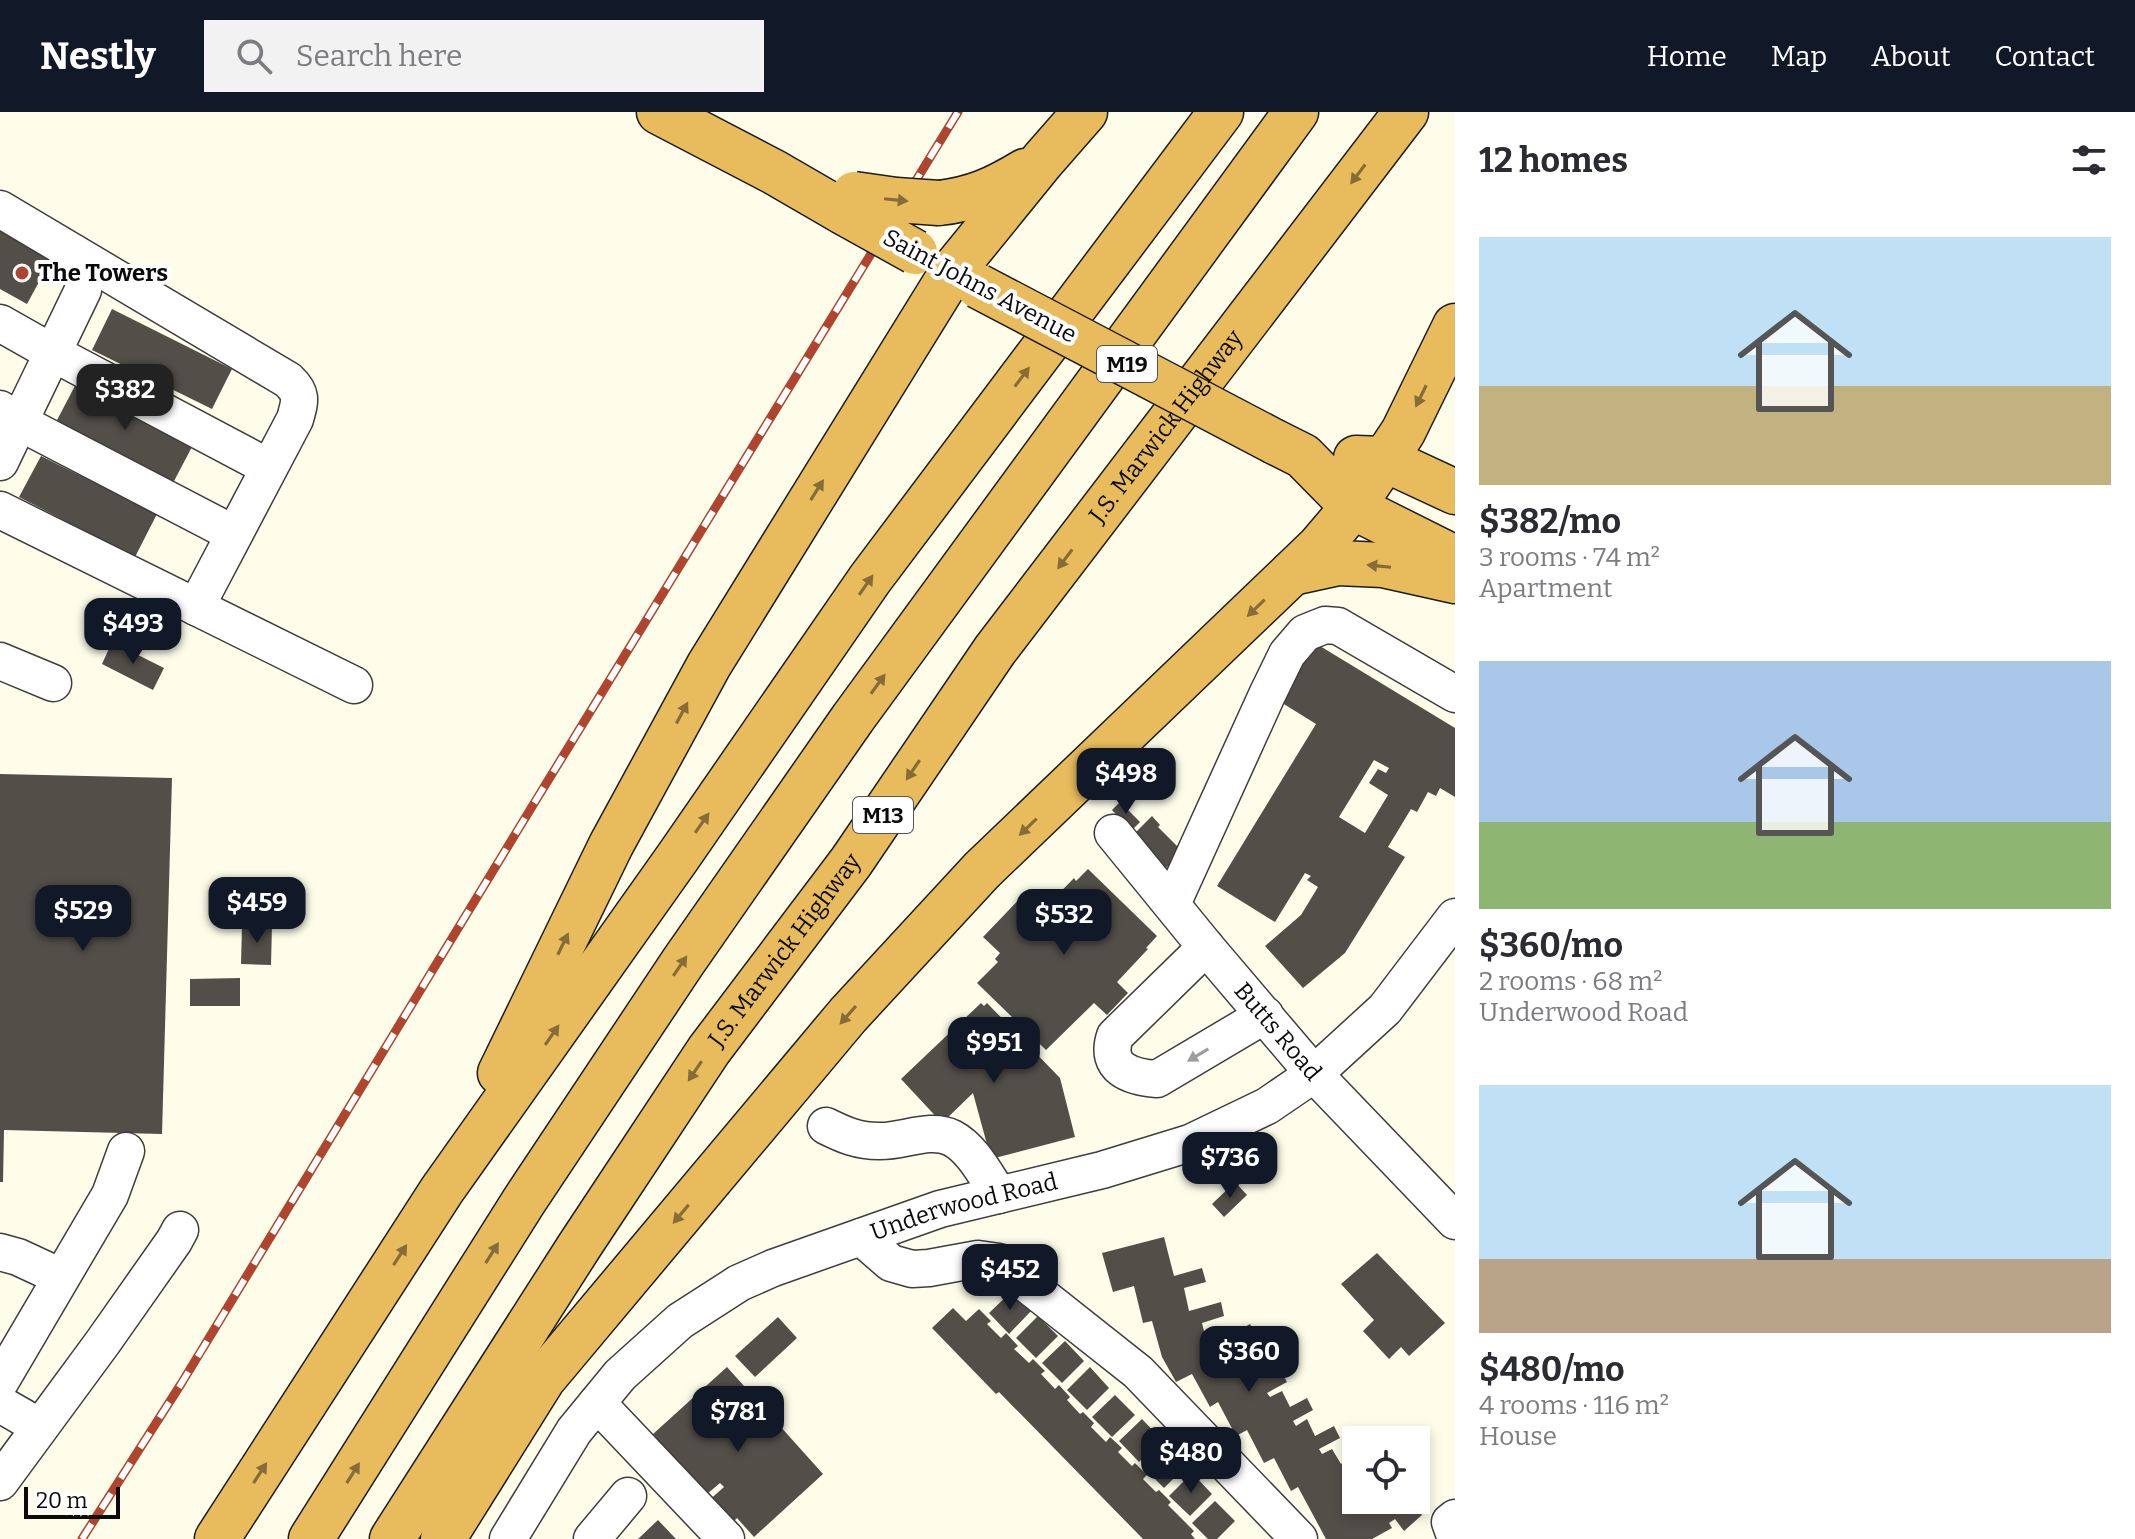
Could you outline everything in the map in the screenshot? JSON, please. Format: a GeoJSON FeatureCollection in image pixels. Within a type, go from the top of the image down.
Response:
{"type":"FeatureCollection","features":[{"type":"Feature","properties":{"kind":"highway","name":"Saint Johns Avenue"},"geometry":{"type":"LineString","coordinates":[[659,112],[774,172],[849,203],[948,270],[1289,449],[1353,507],[1455,558]]}},
{"type":"Feature","properties":{"kind":"highway"},"geometry":{"type":"LineString","coordinates":[[442,1190],[611,845],[709,665],[948,270],[1085,112]]}},
{"type":"Feature","properties":{"kind":"highway"},"geometry":{"type":"LineString","coordinates":[[217,1539],[442,1190],[870,579],[1221,112]]}},
{"type":"Feature","properties":{"kind":"highway"},"geometry":{"type":"LineString","coordinates":[[311,1539],[524,1201],[683,962],[853,718],[1296,112]]}},
{"type":"Feature","properties":{"kind":"highway","name":"J.S. Marwick Highway"},"geometry":{"type":"LineString","coordinates":[[392,1539],[709,1050],[851,862],[995,650],[1406,112]]}},
{"type":"Feature","properties":{"kind":"highway"},"geometry":{"type":"LineString","coordinates":[[849,203],[956,201],[991,191],[1043,160]]}},
{"type":"Feature","properties":{"kind":"highway"},"geometry":{"type":"LineString","coordinates":[[443,1539],[543,1379],[848,1015],[982,870],[1319,547],[1353,507],[1403,432],[1455,326]]}},
{"type":"Feature","properties":{"kind":"highway","name":"Saint Johns Avenue"},"geometry":{"type":"LineString","coordinates":[[1289,449],[1384,459]]}},
{"type":"Feature","properties":{"kind":"highway"},"geometry":{"type":"LineString","coordinates":[[1384,459],[1455,492]]}},
{"type":"Feature","properties":{"kind":"highway"},"geometry":{"type":"LineString","coordinates":[[1292,573],[1338,563],[1383,565],[1455,581]]}},
{"type":"Feature","properties":{"kind":"street"},"geometry":{"type":"LineString","coordinates":[[0,209],[288,380],[300,396],[295,419],[196,607]]}},
{"type":"Feature","properties":{"kind":"street"},"geometry":{"type":"LineString","coordinates":[[0,462],[10,416],[53,353],[83,290],[82,267],[74,253]]}},
{"type":"Feature","properties":{"kind":"street"},"geometry":{"type":"LineString","coordinates":[[0,323],[268,467]]}},
{"type":"Feature","properties":{"kind":"street"},"geometry":{"type":"LineString","coordinates":[[10,416],[234,534]]}},
{"type":"Feature","properties":{"kind":"street"},"geometry":{"type":"LineString","coordinates":[[0,510],[354,685]]}},
{"type":"Feature","properties":{"kind":"street"},"geometry":{"type":"LineString","coordinates":[[1172,904],[1287,654],[1305,633],[1325,625],[1338,626],[1455,694]]}},
{"type":"Feature","properties":{"kind":"street"},"geometry":{"type":"LineString","coordinates":[[0,661],[53,683]]}},
{"type":"Feature","properties":{"kind":"street","name":"Butts Road"},"geometry":{"type":"LineString","coordinates":[[1113,833],[1314,1074],[1455,1221]]}},
{"type":"Feature","properties":{"kind":"street","name":"Underwood Road"},"geometry":{"type":"LineString","coordinates":[[519,1535],[574,1431],[620,1375],[680,1321],[739,1283],[773,1268],[940,1209],[1102,1170],[1190,1143],[1267,1106],[1314,1074],[1385,1009],[1455,917]]}},
{"type":"Feature","properties":{"kind":"street"},"geometry":{"type":"LineString","coordinates":[[1206,947],[1115,1036],[1112,1057],[1119,1067],[1126,1074],[1157,1079],[1265,1015]]}},
{"type":"Feature","properties":{"kind":"street"},"geometry":{"type":"LineString","coordinates":[[826,1126],[851,1139],[866,1141],[882,1142],[937,1134],[953,1139],[973,1157],[999,1195]]}},
{"type":"Feature","properties":{"kind":"street"},"geometry":{"type":"LineString","coordinates":[[0,1382],[110,1195],[126,1151]]}},
{"type":"Feature","properties":{"kind":"street"},"geometry":{"type":"LineString","coordinates":[[0,1482],[111,1331],[180,1230]]}},
{"type":"Feature","properties":{"kind":"street"},"geometry":{"type":"LineString","coordinates":[[861,1237],[891,1263],[912,1269],[978,1259],[999,1262],[1138,1372],[1299,1539]]}},
{"type":"Feature","properties":{"kind":"street"},"geometry":{"type":"LineString","coordinates":[[0,1252],[61,1277]]}},
{"type":"Feature","properties":{"kind":"street"},"geometry":{"type":"LineString","coordinates":[[597,1403],[726,1539]]}},
{"type":"Feature","properties":{"kind":"street"},"geometry":{"type":"LineString","coordinates":[[0,1404],[40,1427]]}},
{"type":"Feature","properties":{"kind":"street"},"geometry":{"type":"LineString","coordinates":[[592,1539],[628,1496]]}},
{"type":"Feature","properties":{"kind":"street"},"geometry":{"type":"LineString","coordinates":[[1455,1518],[1450,1522],[1455,1536]]}},
{"type":"Feature","properties":{"kind":"building","name":"The Towers"},"geometry":{"type":"Polygon","coordinates":[[[0,230],[52,258],[27,304],[0,289],[0,230]]]}},
{"type":"Feature","properties":{"kind":"building"},"geometry":{"type":"Polygon","coordinates":[[[112,309],[232,369],[212,409],[92,350],[112,309]]]}},
{"type":"Feature","properties":{"kind":"building"},"geometry":{"type":"Polygon","coordinates":[[[77,382],[194,443],[173,483],[56,422],[77,382]]]}},
{"type":"Feature","properties":{"kind":"building"},"geometry":{"type":"Polygon","coordinates":[[[41,456],[157,514],[135,557],[19,497],[41,456]]]}},
{"type":"Feature","properties":{"kind":"building"},"geometry":{"type":"Polygon","coordinates":[[[112,642],[164,668],[153,690],[102,664],[112,642]]]}},
{"type":"Feature","properties":{"kind":"building"},"geometry":{"type":"Polygon","coordinates":[[[1315,643],[1455,728],[1455,797],[1440,788],[1436,796],[1428,792],[1417,812],[1411,809],[1388,847],[1405,857],[1345,953],[1303,988],[1265,946],[1301,915],[1318,887],[1307,880],[1311,876],[1305,873],[1275,922],[1217,886],[1316,724],[1279,701],[1315,643]],[[1374,760],[1339,817],[1365,833],[1388,795],[1369,783],[1378,769],[1386,773],[1389,768],[1374,760]]]}},
{"type":"Feature","properties":{"kind":"building"},"geometry":{"type":"Polygon","coordinates":[[[0,774],[172,778],[162,1134],[4,1130],[3,1182],[0,1182],[0,774]]]}},
{"type":"Feature","properties":{"kind":"building"},"geometry":{"type":"Polygon","coordinates":[[[1120,802],[1140,822],[1131,831],[1112,810],[1120,802]]]}},
{"type":"Feature","properties":{"kind":"building"},"geometry":{"type":"Polygon","coordinates":[[[1152,816],[1160,825],[1158,827],[1183,852],[1164,870],[1132,836],[1152,816]]]}},
{"type":"Feature","properties":{"kind":"building"},"geometry":{"type":"Polygon","coordinates":[[[1088,869],[1157,936],[1117,982],[1128,993],[1107,1015],[1094,1003],[1046,1050],[977,983],[998,962],[995,959],[1000,953],[983,937],[1029,889],[1046,907],[1074,878],[1076,881],[1088,869]]]}},
{"type":"Feature","properties":{"kind":"building"},"geometry":{"type":"Polygon","coordinates":[[[242,925],[272,925],[271,965],[241,964],[242,925]]]}},
{"type":"Feature","properties":{"kind":"building"},"geometry":{"type":"Polygon","coordinates":[[[240,978],[240,1006],[190,1006],[190,979],[240,978]]]}},
{"type":"Feature","properties":{"kind":"building"},"geometry":{"type":"Polygon","coordinates":[[[981,1003],[984,1006],[987,1003],[1060,1078],[1075,1137],[991,1159],[973,1093],[942,1123],[901,1079],[981,1003]]]}},
{"type":"Feature","properties":{"kind":"building"},"geometry":{"type":"Polygon","coordinates":[[[1235,1182],[1247,1195],[1224,1217],[1212,1204],[1235,1182]]]}},
{"type":"Feature","properties":{"kind":"building"},"geometry":{"type":"Polygon","coordinates":[[[1164,1237],[1174,1276],[1202,1268],[1206,1282],[1184,1288],[1189,1311],[1221,1302],[1224,1316],[1202,1323],[1207,1344],[1219,1342],[1250,1324],[1258,1339],[1253,1341],[1260,1354],[1240,1364],[1242,1368],[1255,1361],[1263,1378],[1280,1369],[1287,1382],[1267,1393],[1270,1397],[1282,1391],[1290,1407],[1307,1398],[1313,1410],[1293,1421],[1296,1426],[1307,1419],[1315,1436],[1334,1426],[1340,1438],[1319,1449],[1322,1454],[1332,1449],[1342,1463],[1342,1514],[1422,1515],[1404,1531],[1395,1519],[1389,1523],[1392,1528],[1372,1539],[1326,1539],[1298,1487],[1291,1491],[1274,1458],[1264,1463],[1247,1430],[1236,1436],[1218,1402],[1210,1407],[1192,1374],[1176,1382],[1162,1357],[1152,1321],[1143,1323],[1134,1286],[1113,1292],[1102,1253],[1164,1237]]]}},
{"type":"Feature","properties":{"kind":"building"},"geometry":{"type":"Polygon","coordinates":[[[1377,1253],[1445,1323],[1409,1356],[1401,1347],[1389,1359],[1363,1331],[1374,1320],[1341,1284],[1377,1253]]]}},
{"type":"Feature","properties":{"kind":"building"},"geometry":{"type":"Polygon","coordinates":[[[1012,1291],[1031,1311],[1009,1334],[989,1313],[1012,1291]]]}},
{"type":"Feature","properties":{"kind":"building"},"geometry":{"type":"Polygon","coordinates":[[[953,1308],[966,1321],[979,1309],[991,1321],[987,1324],[1001,1338],[1006,1333],[1018,1346],[1014,1349],[1029,1363],[1033,1359],[1045,1371],[1041,1374],[1055,1389],[1059,1385],[1070,1397],[1067,1400],[1094,1423],[1091,1427],[1106,1442],[1110,1437],[1122,1448],[1118,1452],[1147,1475],[1143,1479],[1171,1502],[1168,1505],[1194,1531],[1191,1534],[1195,1539],[1143,1539],[932,1328],[953,1308]]]}},
{"type":"Feature","properties":{"kind":"building"},"geometry":{"type":"Polygon","coordinates":[[[1038,1316],[1058,1336],[1036,1358],[1016,1338],[1038,1316]]]}},
{"type":"Feature","properties":{"kind":"building"},"geometry":{"type":"Polygon","coordinates":[[[778,1317],[797,1338],[755,1377],[735,1356],[778,1317]]]}},
{"type":"Feature","properties":{"kind":"building"},"geometry":{"type":"Polygon","coordinates":[[[1065,1341],[1084,1361],[1062,1383],[1042,1363],[1065,1341]]]}},
{"type":"Feature","properties":{"kind":"building"},"geometry":{"type":"Polygon","coordinates":[[[727,1367],[823,1474],[754,1537],[737,1518],[728,1527],[706,1503],[724,1487],[720,1483],[707,1494],[653,1434],[727,1367]]]}},
{"type":"Feature","properties":{"kind":"building"},"geometry":{"type":"Polygon","coordinates":[[[1090,1367],[1109,1388],[1087,1410],[1067,1390],[1090,1367]]]}},
{"type":"Feature","properties":{"kind":"building"},"geometry":{"type":"Polygon","coordinates":[[[1115,1395],[1135,1415],[1112,1437],[1092,1417],[1115,1395]]]}},
{"type":"Feature","properties":{"kind":"building"},"geometry":{"type":"Polygon","coordinates":[[[1142,1419],[1162,1440],[1139,1462],[1119,1441],[1142,1419]]]}},
{"type":"Feature","properties":{"kind":"building"},"geometry":{"type":"Polygon","coordinates":[[[1166,1446],[1186,1466],[1164,1488],[1144,1468],[1166,1446]]]}},
{"type":"Feature","properties":{"kind":"building"},"geometry":{"type":"Polygon","coordinates":[[[1192,1473],[1212,1494],[1190,1516],[1169,1496],[1192,1473]]]}},
{"type":"Feature","properties":{"kind":"building"},"geometry":{"type":"Polygon","coordinates":[[[1215,1501],[1235,1521],[1217,1539],[1208,1539],[1192,1523],[1215,1501]]]}},
{"type":"Feature","properties":{"kind":"building"},"geometry":{"type":"Polygon","coordinates":[[[658,1520],[676,1539],[638,1539],[658,1520]]]}},
{"type":"Feature","properties":{"kind":"railway"},"geometry":{"type":"LineString","coordinates":[[82,1539],[181,1384],[958,112]]}},
{"type":"Feature","properties":{"kind":"place","name":"The Towers"},"geometry":{"type":"Point","coordinates":[22,273]}}]}
